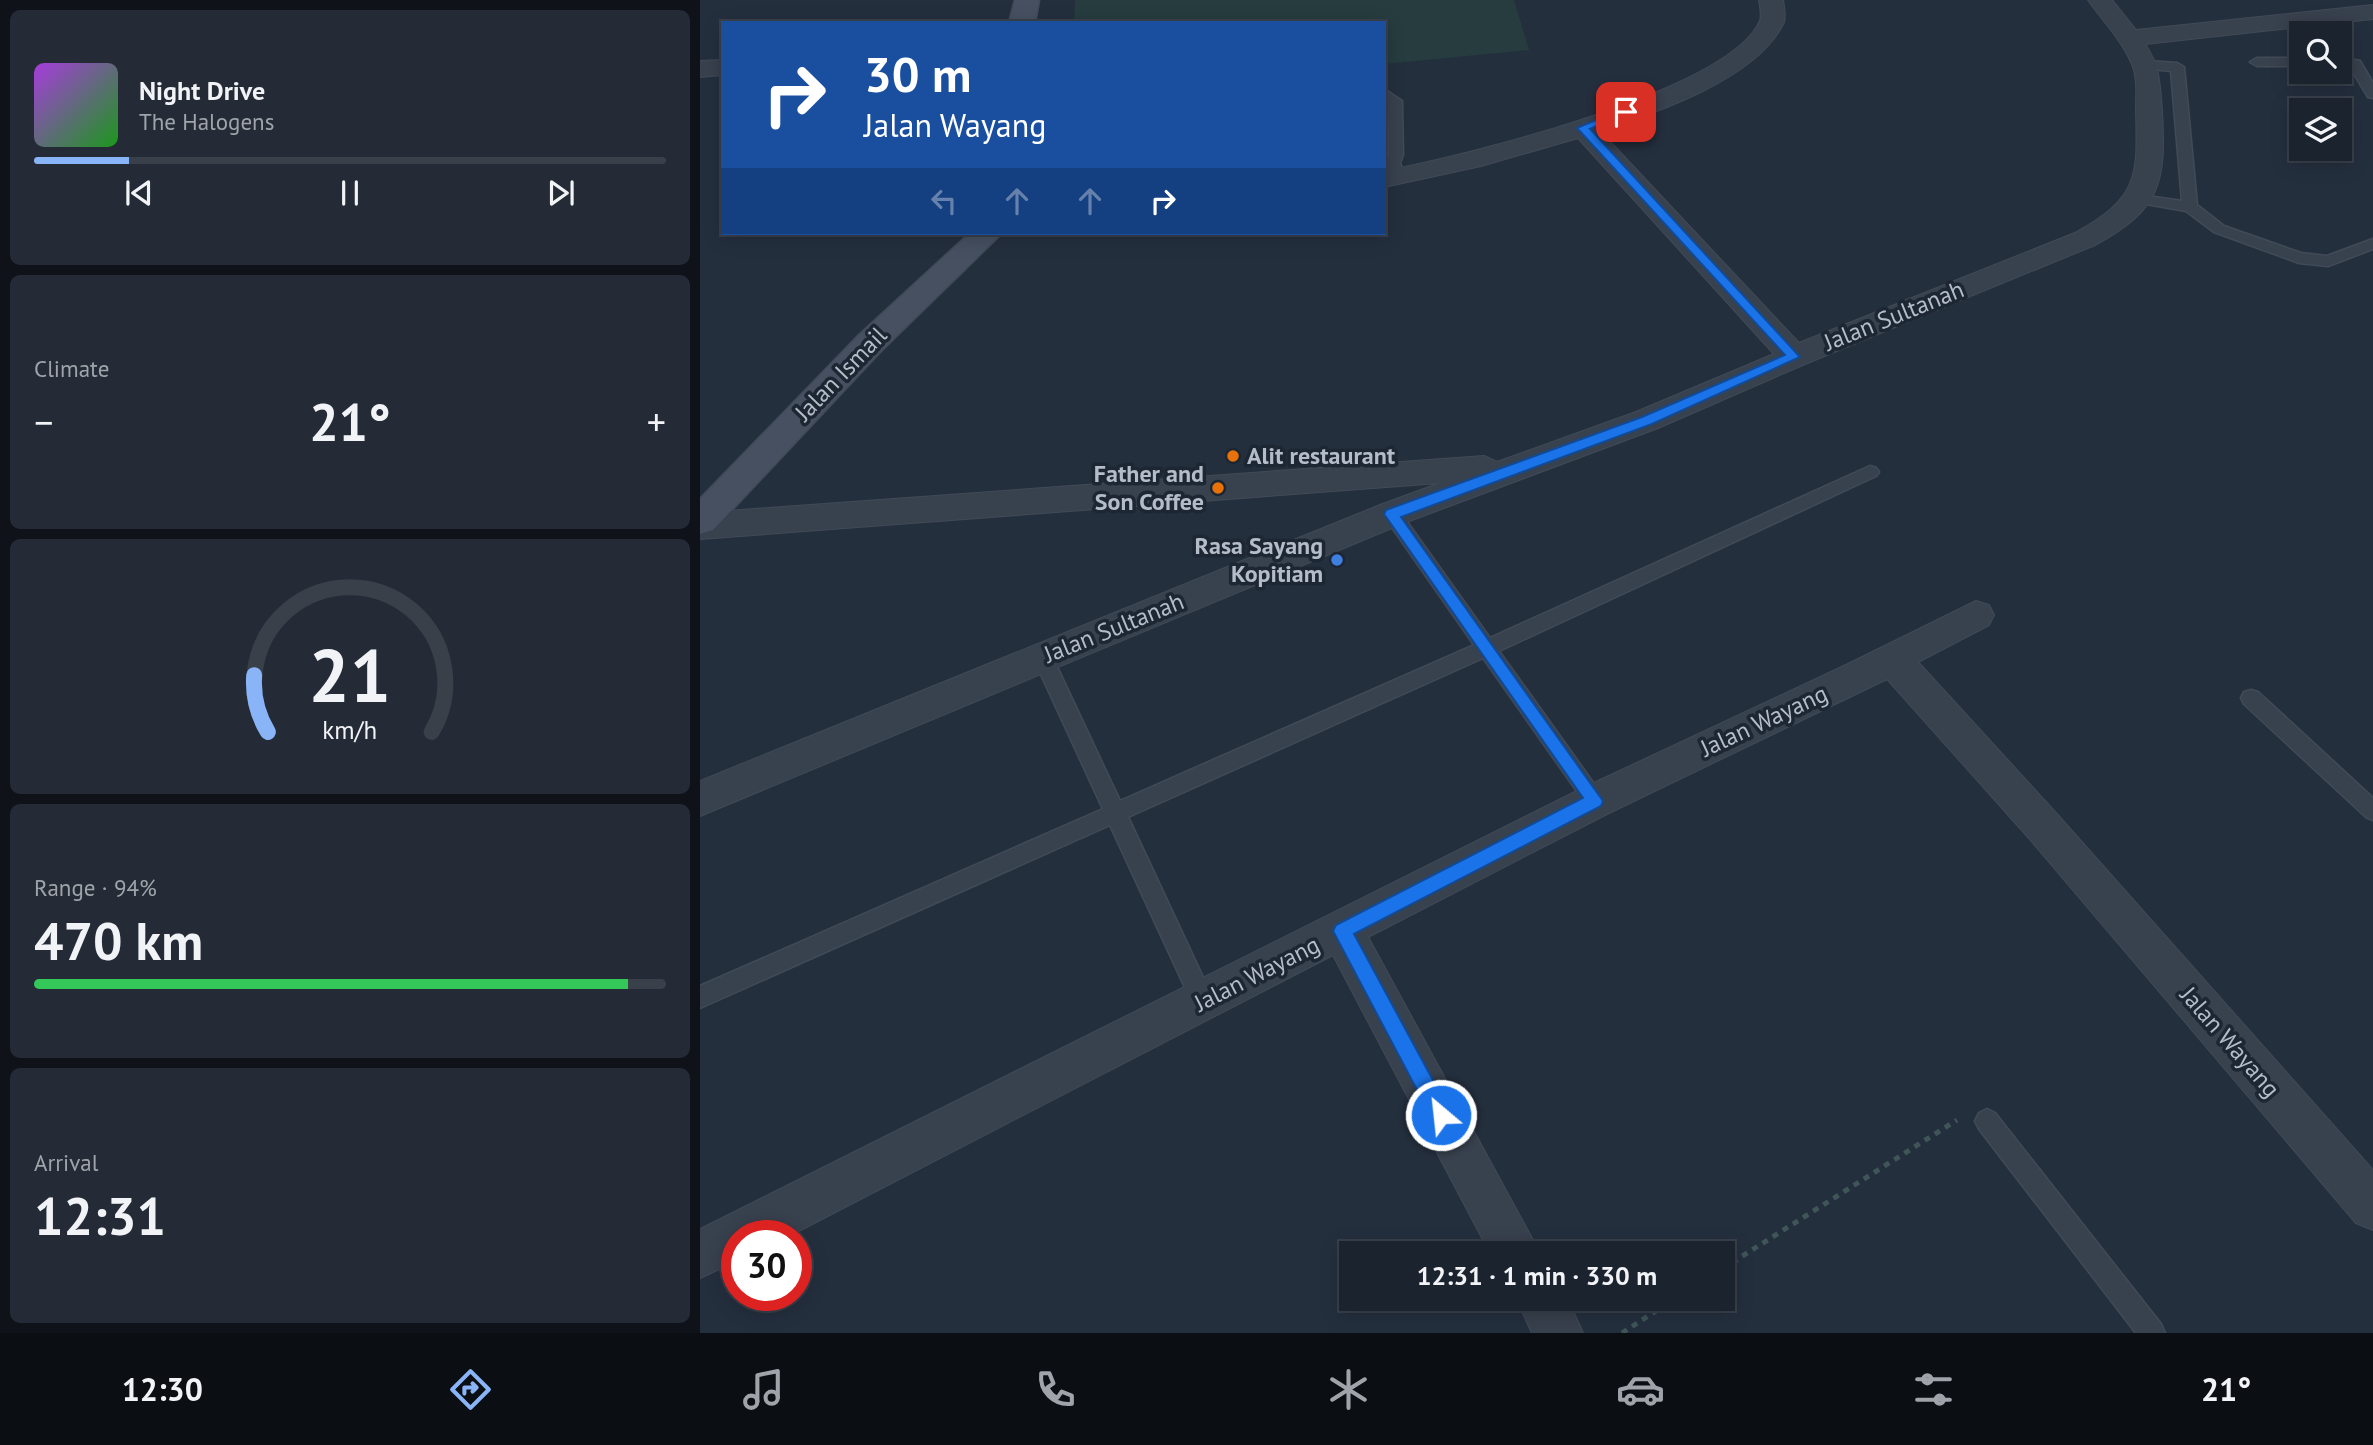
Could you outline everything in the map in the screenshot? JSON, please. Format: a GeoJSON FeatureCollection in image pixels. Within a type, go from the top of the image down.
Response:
{"type":"FeatureCollection","features":[{"type":"Feature","properties":{"kind":"street"},"geometry":{"type":"LineString","coordinates":[[1022,21],[1027,0]]}},
{"type":"Feature","properties":{"kind":"street"},"geometry":{"type":"LineString","coordinates":[[1390,171],[1464,163],[1583,128],[1690,87],[1730,66],[1756,46],[1772,22],[1771,0]]}},
{"type":"Feature","properties":{"kind":"street"},"geometry":{"type":"LineString","coordinates":[[2100,0],[2146,65],[2149,142],[2147,176],[2140,199]]}},
{"type":"Feature","properties":{"kind":"street"},"geometry":{"type":"LineString","coordinates":[[2129,38],[2373,12]]}},
{"type":"Feature","properties":{"kind":"street"},"geometry":{"type":"LineString","coordinates":[[700,69],[721,67]]}},
{"type":"Feature","properties":{"kind":"street"},"geometry":{"type":"LineString","coordinates":[[1583,128],[1794,357]]}},
{"type":"Feature","properties":{"kind":"street","name":"Jalan Sultanah"},"geometry":{"type":"LineString","coordinates":[[700,799],[1392,514],[1647,420],[2085,239],[2116,223],[2140,199]]}},
{"type":"Feature","properties":{"kind":"street","name":"Jalan Ismail"},"geometry":{"type":"LineString","coordinates":[[700,524],[870,343],[986,235]]}},
{"type":"Feature","properties":{"kind":"street"},"geometry":{"type":"LineString","coordinates":[[700,524],[1041,502],[1345,476],[1520,465]]}},
{"type":"Feature","properties":{"kind":"street","name":"Jalan Wayang"},"geometry":{"type":"LineString","coordinates":[[769,1220],[1595,801],[1976,615]]}},
{"type":"Feature","properties":{"kind":"street","name":"Jalan Wayang"},"geometry":{"type":"LineString","coordinates":[[1890,659],[1916,683],[2033,814],[2373,1206]]}},
{"type":"Feature","properties":{"kind":"street"},"geometry":{"type":"LineString","coordinates":[[1342,931],[1510,1241]]}},
{"type":"Feature","properties":{"kind":"street","name":"Jalan Wayang"},"geometry":{"type":"LineString","coordinates":[[700,1254],[721,1244]]}},
{"type":"Feature","properties":{"kind":"street"},"geometry":{"type":"LineString","coordinates":[[1547,1311],[1559,1333]]}},
{"type":"Feature","properties":{"kind":"lane"},"geometry":{"type":"LineString","coordinates":[[2352,63],[2373,61]]}},
{"type":"Feature","properties":{"kind":"lane"},"geometry":{"type":"LineString","coordinates":[[2257,62],[2289,62]]}},
{"type":"Feature","properties":{"kind":"lane"},"geometry":{"type":"LineString","coordinates":[[2355,64],[2373,94]]}},
{"type":"Feature","properties":{"kind":"lane"},"geometry":{"type":"LineString","coordinates":[[2146,65],[2177,67],[2190,207]]}},
{"type":"Feature","properties":{"kind":"lane"},"geometry":{"type":"LineString","coordinates":[[1386,95],[1395,102],[1396,155],[1390,171]]}},
{"type":"Feature","properties":{"kind":"lane"},"geometry":{"type":"LineString","coordinates":[[2140,199],[2190,207],[2219,229],[2299,258],[2328,261],[2373,244]]}},
{"type":"Feature","properties":{"kind":"lane"},"geometry":{"type":"LineString","coordinates":[[700,997],[1487,649],[1870,472]]}},
{"type":"Feature","properties":{"kind":"lane"},"geometry":{"type":"LineString","coordinates":[[1392,514],[1595,801]]}},
{"type":"Feature","properties":{"kind":"lane"},"geometry":{"type":"LineString","coordinates":[[1043,657],[1203,1001]]}},
{"type":"Feature","properties":{"kind":"lane"},"geometry":{"type":"LineString","coordinates":[[2251,698],[2373,811]]}},
{"type":"Feature","properties":{"kind":"lane"},"geometry":{"type":"LineString","coordinates":[[1987,1121],[2152,1333]]}},
{"type":"Feature","properties":{"kind":"path"},"geometry":{"type":"LineString","coordinates":[[1735,1261],[1955,1119],[1987,1121]]}},
{"type":"Feature","properties":{"kind":"path"},"geometry":{"type":"LineString","coordinates":[[1622,1333],[1656,1311]]}},
{"type":"Feature","properties":{"kind":"green space"},"geometry":{"type":"Polygon","coordinates":[[[1075,0],[1514,0],[1529,50],[1386,64],[1386,21],[1074,21],[1075,0]]]}},
{"type":"Feature","properties":{"kind":"place","name":"Alit restaurant"},"geometry":{"type":"Point","coordinates":[1233,456]}},
{"type":"Feature","properties":{"kind":"place","name":"Father and Son Coffee"},"geometry":{"type":"Point","coordinates":[1218,488]}},
{"type":"Feature","properties":{"kind":"place","name":"Rasa Sayang Kopitiam"},"geometry":{"type":"Point","coordinates":[1337,560]}},
{"type":"Feature","properties":{"kind":"route"},"geometry":{"type":"LineString","coordinates":[[1441,1115],[1342,931],[1595,801],[1392,514],[1647,420],[1794,357],[1583,128],[1626,112]]}}]}
